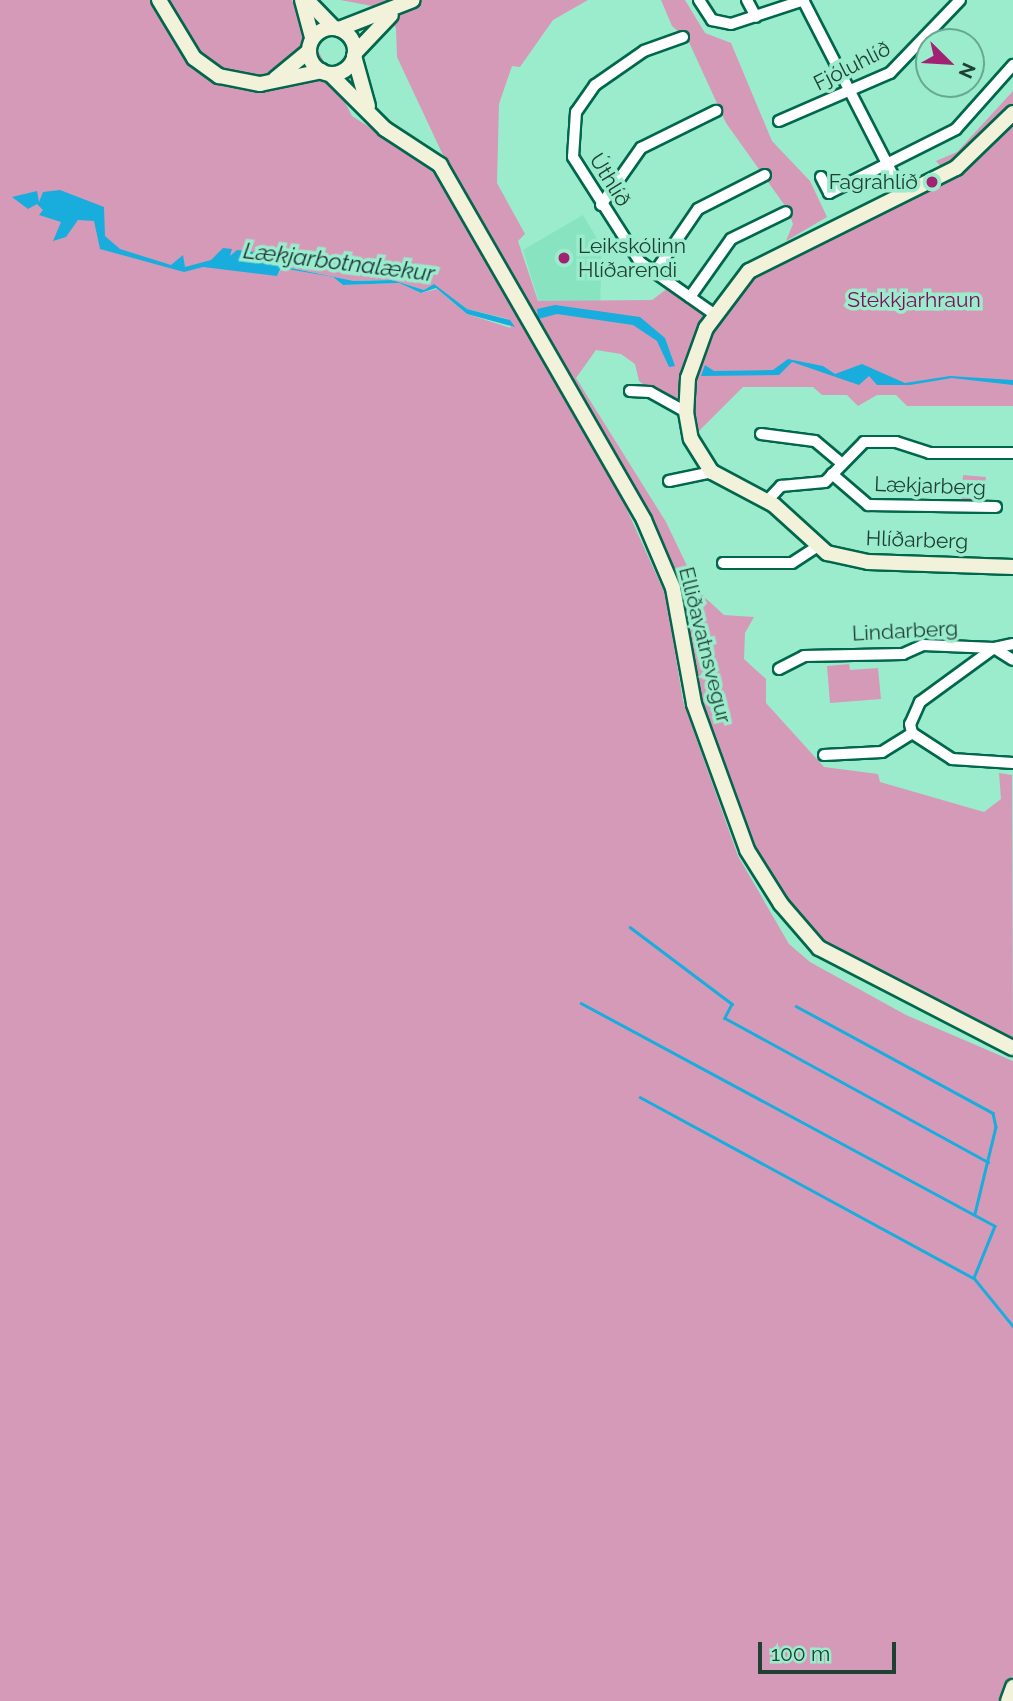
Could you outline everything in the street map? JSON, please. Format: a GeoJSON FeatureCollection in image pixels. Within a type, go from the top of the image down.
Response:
{"type":"FeatureCollection","features":[{"type":"Feature","properties":{"kind":"main road"},"geometry":{"type":"LineString","coordinates":[[159,0],[187,48],[207,68],[234,81],[271,82],[348,68],[355,55],[394,11]]}},
{"type":"Feature","properties":{"kind":"main road"},"geometry":{"type":"LineString","coordinates":[[305,0],[310,45],[326,73]]}},
{"type":"Feature","properties":{"kind":"main road"},"geometry":{"type":"LineString","coordinates":[[305,0],[350,37],[371,114]]}},
{"type":"Feature","properties":{"kind":"main road"},"geometry":{"type":"LineString","coordinates":[[271,82],[310,45],[336,28],[394,11],[413,0]]}},
{"type":"Feature","properties":{"kind":"main road","name":"Elliðavatnsvegur"},"geometry":{"type":"LineString","coordinates":[[326,73],[371,114],[440,165],[644,520],[673,588],[694,704],[747,850],[781,904],[819,948],[1013,1048]]}},
{"type":"Feature","properties":{"kind":"main road","name":"Hlíðarberg"},"geometry":{"type":"LineString","coordinates":[[1013,113],[971,158],[769,256],[714,314],[692,360],[686,412],[691,439],[712,472],[767,501],[817,547],[868,562],[1013,567]]}},
{"type":"Feature","properties":{"kind":"main road"},"geometry":{"type":"LineString","coordinates":[[1008,1701],[1013,1687]]}},
{"type":"Feature","properties":{"kind":"street"},"geometry":{"type":"LineString","coordinates":[[699,0],[707,16],[721,24],[756,17],[803,0],[846,92],[889,164],[902,193]]}},
{"type":"Feature","properties":{"kind":"street"},"geometry":{"type":"LineString","coordinates":[[747,0],[756,17]]}},
{"type":"Feature","properties":{"kind":"street","name":"Fjóluhlíð"},"geometry":{"type":"LineString","coordinates":[[779,121],[900,66],[960,0]]}},
{"type":"Feature","properties":{"kind":"street","name":"Úthlíð"},"geometry":{"type":"LineString","coordinates":[[682,37],[613,68],[576,112],[573,157],[601,205],[640,262],[714,314]]}},
{"type":"Feature","properties":{"kind":"street"},"geometry":{"type":"LineString","coordinates":[[821,177],[829,193],[956,129],[1013,65]]}},
{"type":"Feature","properties":{"kind":"street"},"geometry":{"type":"LineString","coordinates":[[601,205],[641,148],[716,111]]}},
{"type":"Feature","properties":{"kind":"street"},"geometry":{"type":"LineString","coordinates":[[655,272],[698,209],[765,175]]}},
{"type":"Feature","properties":{"kind":"street"},"geometry":{"type":"LineString","coordinates":[[690,297],[731,239],[786,212]]}},
{"type":"Feature","properties":{"kind":"street"},"geometry":{"type":"LineString","coordinates":[[630,391],[650,392],[686,412]]}},
{"type":"Feature","properties":{"kind":"street"},"geometry":{"type":"LineString","coordinates":[[761,434],[815,440],[840,463]]}},
{"type":"Feature","properties":{"kind":"street","name":"Lækjarberg"},"geometry":{"type":"LineString","coordinates":[[996,507],[868,505],[832,474],[840,463],[864,442],[883,441],[929,453],[1013,453]]}},
{"type":"Feature","properties":{"kind":"street"},"geometry":{"type":"LineString","coordinates":[[669,481],[712,472]]}},
{"type":"Feature","properties":{"kind":"street"},"geometry":{"type":"LineString","coordinates":[[767,501],[781,486],[818,485],[832,474]]}},
{"type":"Feature","properties":{"kind":"street"},"geometry":{"type":"LineString","coordinates":[[723,563],[792,563],[817,547]]}},
{"type":"Feature","properties":{"kind":"street","name":"Lindarberg"},"geometry":{"type":"LineString","coordinates":[[779,669],[812,655],[903,654],[923,645],[994,648],[1013,644]]}},
{"type":"Feature","properties":{"kind":"street","name":"Lindarberg"},"geometry":{"type":"LineString","coordinates":[[994,648],[1013,660]]}},
{"type":"Feature","properties":{"kind":"street","name":"Lindarberg"},"geometry":{"type":"LineString","coordinates":[[912,733],[911,714],[920,702],[994,648]]}},
{"type":"Feature","properties":{"kind":"street"},"geometry":{"type":"LineString","coordinates":[[824,755],[882,752],[912,733],[952,758],[1013,763]]}},
{"type":"Feature","properties":{"kind":"shaded area","name":"Leikskólinn Hlíðarendi"},"geometry":{"type":"Polygon","coordinates":[[[583,215],[602,247],[600,309],[539,302],[523,250],[583,215]]]}},
{"type":"Feature","properties":{"kind":"green space"},"geometry":{"type":"Polygon","coordinates":[[[0,0],[292,0],[352,116],[425,163],[437,178],[623,501],[666,596],[683,701],[738,856],[789,944],[810,962],[906,1015],[1013,1061],[1013,1675],[1004,1701],[0,1701],[0,0]],[[279,256],[277,276],[282,268],[333,277],[343,285],[399,283],[421,293],[437,289],[467,314],[511,328],[508,319],[467,309],[434,285],[424,290],[392,280],[354,281],[281,266],[279,256]]]}},
{"type":"Feature","properties":{"kind":"green space","name":"Stekkjarhraun"},"geometry":{"type":"Polygon","coordinates":[[[340,0],[588,0],[553,20],[520,67],[512,66],[499,104],[497,183],[525,234],[518,241],[538,301],[652,300],[668,288],[707,315],[772,259],[964,169],[1013,122],[1013,406],[907,406],[896,395],[877,395],[858,406],[847,395],[822,395],[813,387],[743,387],[697,433],[692,402],[669,404],[639,381],[635,364],[621,354],[596,350],[576,378],[666,522],[700,593],[724,615],[754,617],[745,633],[744,659],[766,679],[766,703],[824,767],[878,774],[880,782],[984,812],[1001,799],[999,773],[1012,775],[1013,1052],[818,956],[770,898],[699,718],[666,572],[464,200],[397,57],[396,28],[383,8],[340,0]]]}},
{"type":"Feature","properties":{"kind":"green space"},"geometry":{"type":"Polygon","coordinates":[[[661,0],[685,0],[705,33],[731,43],[772,141],[810,181],[827,217],[786,241],[793,224],[788,210],[726,123],[688,40],[672,26],[661,0]]]}},
{"type":"Feature","properties":{"kind":"green space"},"geometry":{"type":"Polygon","coordinates":[[[1013,91],[1013,105],[942,168],[936,161],[957,152],[1013,91]]]}},
{"type":"Feature","properties":{"kind":"green space"},"geometry":{"type":"Polygon","coordinates":[[[963,475],[986,477],[984,502],[962,500],[963,475]]]}},
{"type":"Feature","properties":{"kind":"green space"},"geometry":{"type":"Polygon","coordinates":[[[849,664],[850,670],[878,668],[881,699],[830,703],[827,666],[849,664]]]}},
{"type":"Feature","properties":{"kind":"water"},"geometry":{"type":"Polygon","coordinates":[[[60,190],[104,207],[105,236],[120,249],[171,265],[183,255],[185,267],[211,260],[223,248],[232,249],[230,256],[237,250],[275,254],[278,248],[281,266],[354,281],[392,280],[424,290],[434,284],[467,309],[510,320],[515,327],[467,314],[436,288],[421,293],[399,283],[343,285],[333,277],[281,268],[277,276],[203,267],[184,272],[100,249],[94,221],[78,220],[66,237],[53,241],[61,222],[39,215],[43,210],[37,204],[28,209],[12,197],[37,191],[39,202],[43,192],[60,190]]]}},
{"type":"Feature","properties":{"kind":"water"},"geometry":{"type":"Polygon","coordinates":[[[555,305],[640,317],[665,338],[675,366],[669,367],[657,341],[633,325],[557,314],[538,319],[537,309],[555,305]]]}},
{"type":"Feature","properties":{"kind":"water"},"geometry":{"type":"Polygon","coordinates":[[[788,359],[823,366],[835,374],[862,364],[905,383],[950,376],[1013,380],[1013,385],[952,378],[910,385],[877,385],[869,376],[859,385],[792,362],[779,375],[701,376],[705,365],[714,371],[773,370],[788,359]]]}},
{"type":"Feature","properties":{"kind":"waterway"},"geometry":{"type":"LineString","coordinates":[[630,927],[732,1004],[725,1018],[988,1162]]}},
{"type":"Feature","properties":{"kind":"waterway"},"geometry":{"type":"LineString","coordinates":[[581,1003],[995,1226],[974,1278]]}},
{"type":"Feature","properties":{"kind":"waterway"},"geometry":{"type":"LineString","coordinates":[[796,1006],[993,1113],[996,1127],[975,1214]]}},
{"type":"Feature","properties":{"kind":"waterway"},"geometry":{"type":"LineString","coordinates":[[640,1097],[974,1278],[1013,1326]]}},
{"type":"Feature","properties":{"kind":"place","name":"Fagrahlíð"},"geometry":{"type":"Point","coordinates":[932,182]}},
{"type":"Feature","properties":{"kind":"place","name":"Leikskólinn Hlíðarendi"},"geometry":{"type":"Point","coordinates":[564,258]}},
{"type":"Feature","properties":{"kind":"water label","name":"Lækjarbotnalækur"},"geometry":{"type":"Point","coordinates":[339,262]}}]}
